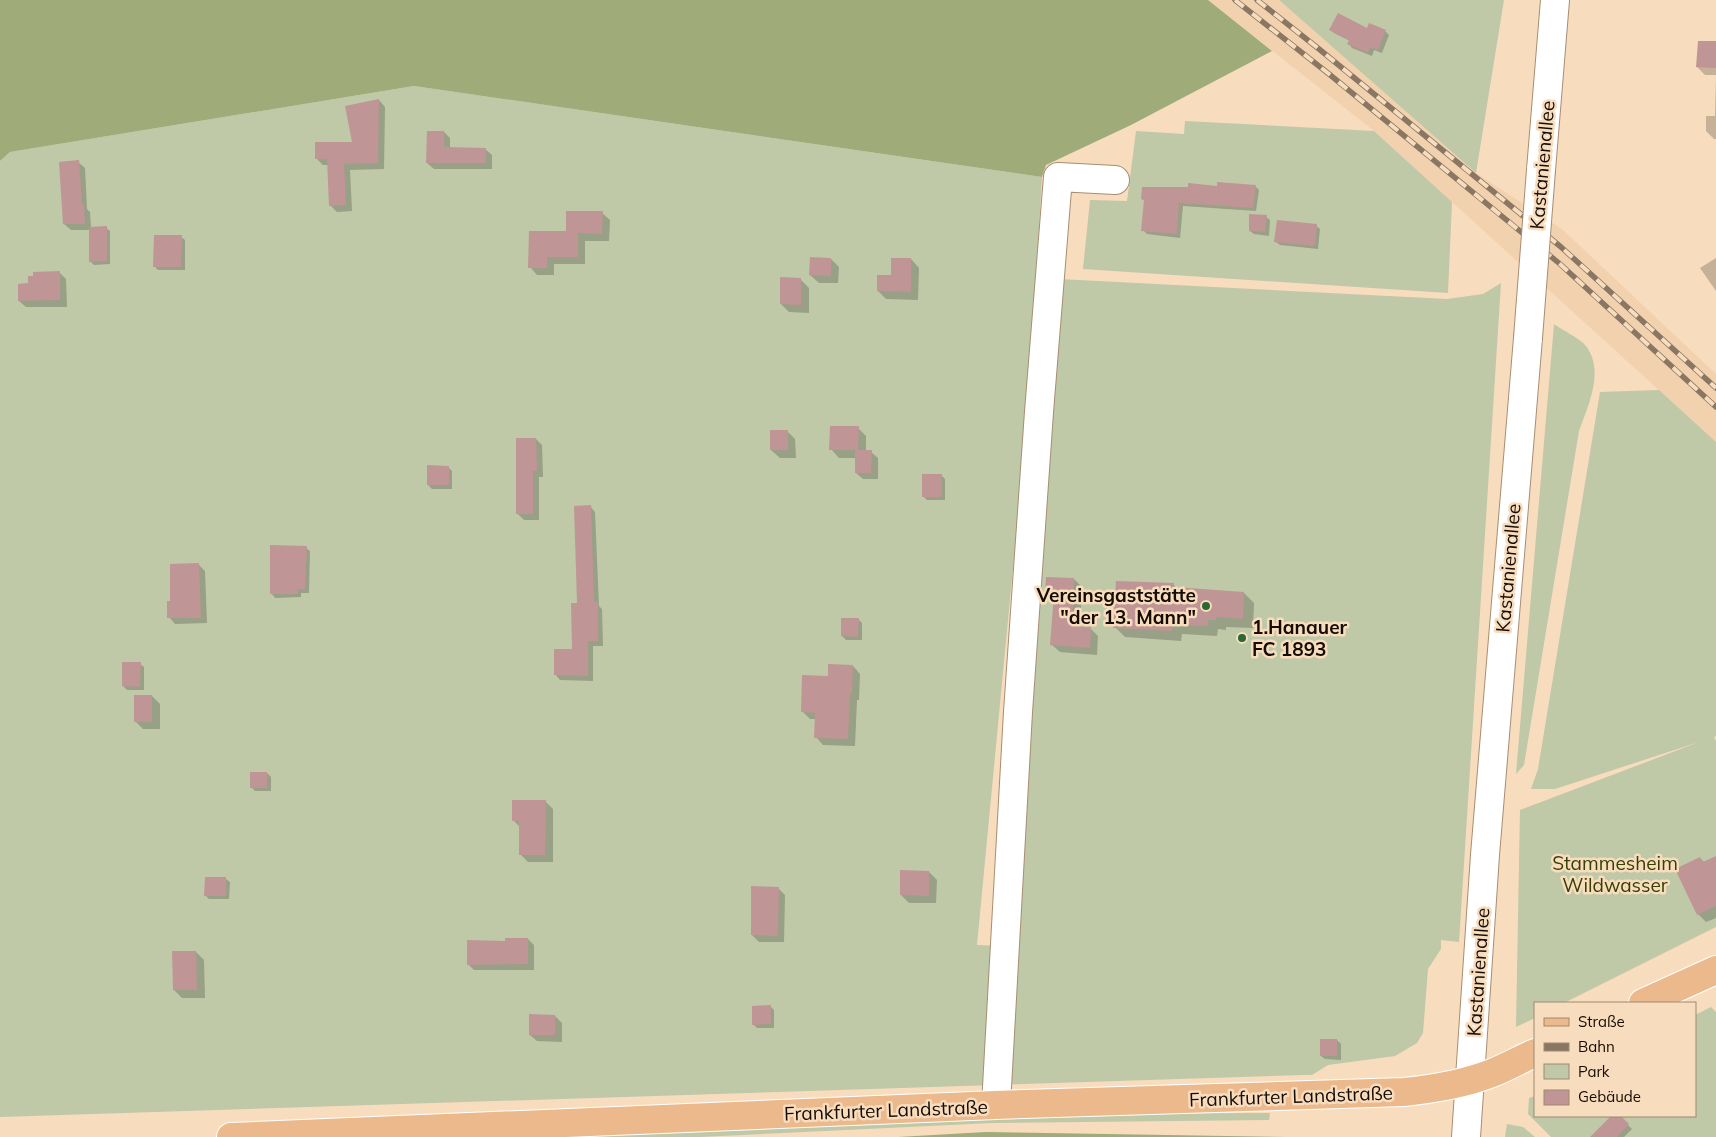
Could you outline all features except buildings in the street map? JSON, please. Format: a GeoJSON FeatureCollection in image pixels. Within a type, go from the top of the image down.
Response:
{"type":"FeatureCollection","features":[{"type":"Feature","properties":{"kind":"main road"},"geometry":{"type":"LineString","coordinates":[[1645,1002],[1716,970]]}},
{"type":"Feature","properties":{"kind":"main road","name":"Frankfurter Landstraße"},"geometry":{"type":"LineString","coordinates":[[231,1137],[996,1105],[1404,1092],[1471,1080],[1493,1073],[1534,1053]]}},
{"type":"Feature","properties":{"kind":"street","name":"Kastanienallee"},"geometry":{"type":"LineString","coordinates":[[1466,1137],[1487,836],[1555,0]]}},
{"type":"Feature","properties":{"kind":"street"},"geometry":{"type":"LineString","coordinates":[[996,1105],[1020,693],[1039,412],[1058,177],[1115,180]]}},
{"type":"Feature","properties":{"kind":"shaded area"},"geometry":{"type":"Polygon","coordinates":[[[1208,0],[1279,0],[1476,173],[1562,229],[1716,374],[1716,442],[1374,131],[1208,0]]]}},
{"type":"Feature","properties":{"kind":"green space"},"geometry":{"type":"Polygon","coordinates":[[[0,0],[1208,0],[1272,51],[1131,125],[1046,165],[1042,177],[414,86],[10,152],[0,161],[0,0]]]}},
{"type":"Feature","properties":{"kind":"green space"},"geometry":{"type":"Polygon","coordinates":[[[1279,0],[1504,0],[1476,173],[1279,0]]]}},
{"type":"Feature","properties":{"kind":"green space"},"geometry":{"type":"Polygon","coordinates":[[[414,86],[1042,177],[1029,400],[977,945],[1003,946],[1059,279],[1447,299],[1483,294],[1501,283],[1459,942],[1441,940],[1441,949],[1428,969],[1423,1033],[1417,1043],[1395,1056],[1328,1065],[1312,1075],[0,1117],[0,161],[10,152],[414,86]]]}},
{"type":"Feature","properties":{"kind":"green space"},"geometry":{"type":"Polygon","coordinates":[[[1185,121],[1374,131],[1452,202],[1448,293],[1083,269],[1090,200],[1127,201],[1136,131],[1184,134],[1185,121]]]}},
{"type":"Feature","properties":{"kind":"green space"},"geometry":{"type":"Polygon","coordinates":[[[1554,324],[1584,343],[1592,356],[1595,377],[1590,400],[1579,431],[1524,765],[1516,774],[1554,324]]]}},
{"type":"Feature","properties":{"kind":"green space","name":"Stammesheim Wildwasser"},"geometry":{"type":"Polygon","coordinates":[[[1659,390],[1716,442],[1716,736],[1714,737],[1716,741],[1716,927],[1566,1002],[1534,1002],[1534,1018],[1516,1027],[1520,810],[1699,742],[1555,789],[1531,789],[1538,769],[1600,392],[1659,390]]]}},
{"type":"Feature","properties":{"kind":"green space"},"geometry":{"type":"Polygon","coordinates":[[[1711,1007],[1716,1012],[1716,1137],[1551,1137],[1528,1114],[1529,1098],[1534,1096],[1534,1117],[1696,1117],[1696,1014],[1711,1007]]]}},
{"type":"Feature","properties":{"kind":"green space"},"geometry":{"type":"Polygon","coordinates":[[[1270,1113],[1269,1120],[992,1123],[699,1137],[507,1137],[997,1114],[1270,1113]]]}},
{"type":"Feature","properties":{"kind":"green space"},"geometry":{"type":"Polygon","coordinates":[[[1507,1124],[1523,1127],[1535,1137],[1505,1137],[1507,1124]]]}},
{"type":"Feature","properties":{"kind":"green space"},"geometry":{"type":"Polygon","coordinates":[[[986,1132],[1286,1137],[898,1137],[986,1132]]]}},
{"type":"Feature","properties":{"kind":"railway"},"geometry":{"type":"LineString","coordinates":[[1235,0],[1329,74],[1560,264],[1716,407]]}},
{"type":"Feature","properties":{"kind":"railway"},"geometry":{"type":"LineString","coordinates":[[1257,0],[1561,247],[1716,388]]}},
{"type":"Feature","properties":{"kind":"place","name":"Vereinsgaststätte \"der 13. Mann\""},"geometry":{"type":"Point","coordinates":[1206,606]}},
{"type":"Feature","properties":{"kind":"place","name":"1.Hanauer FC 1893"},"geometry":{"type":"Point","coordinates":[1242,638]}}]}
